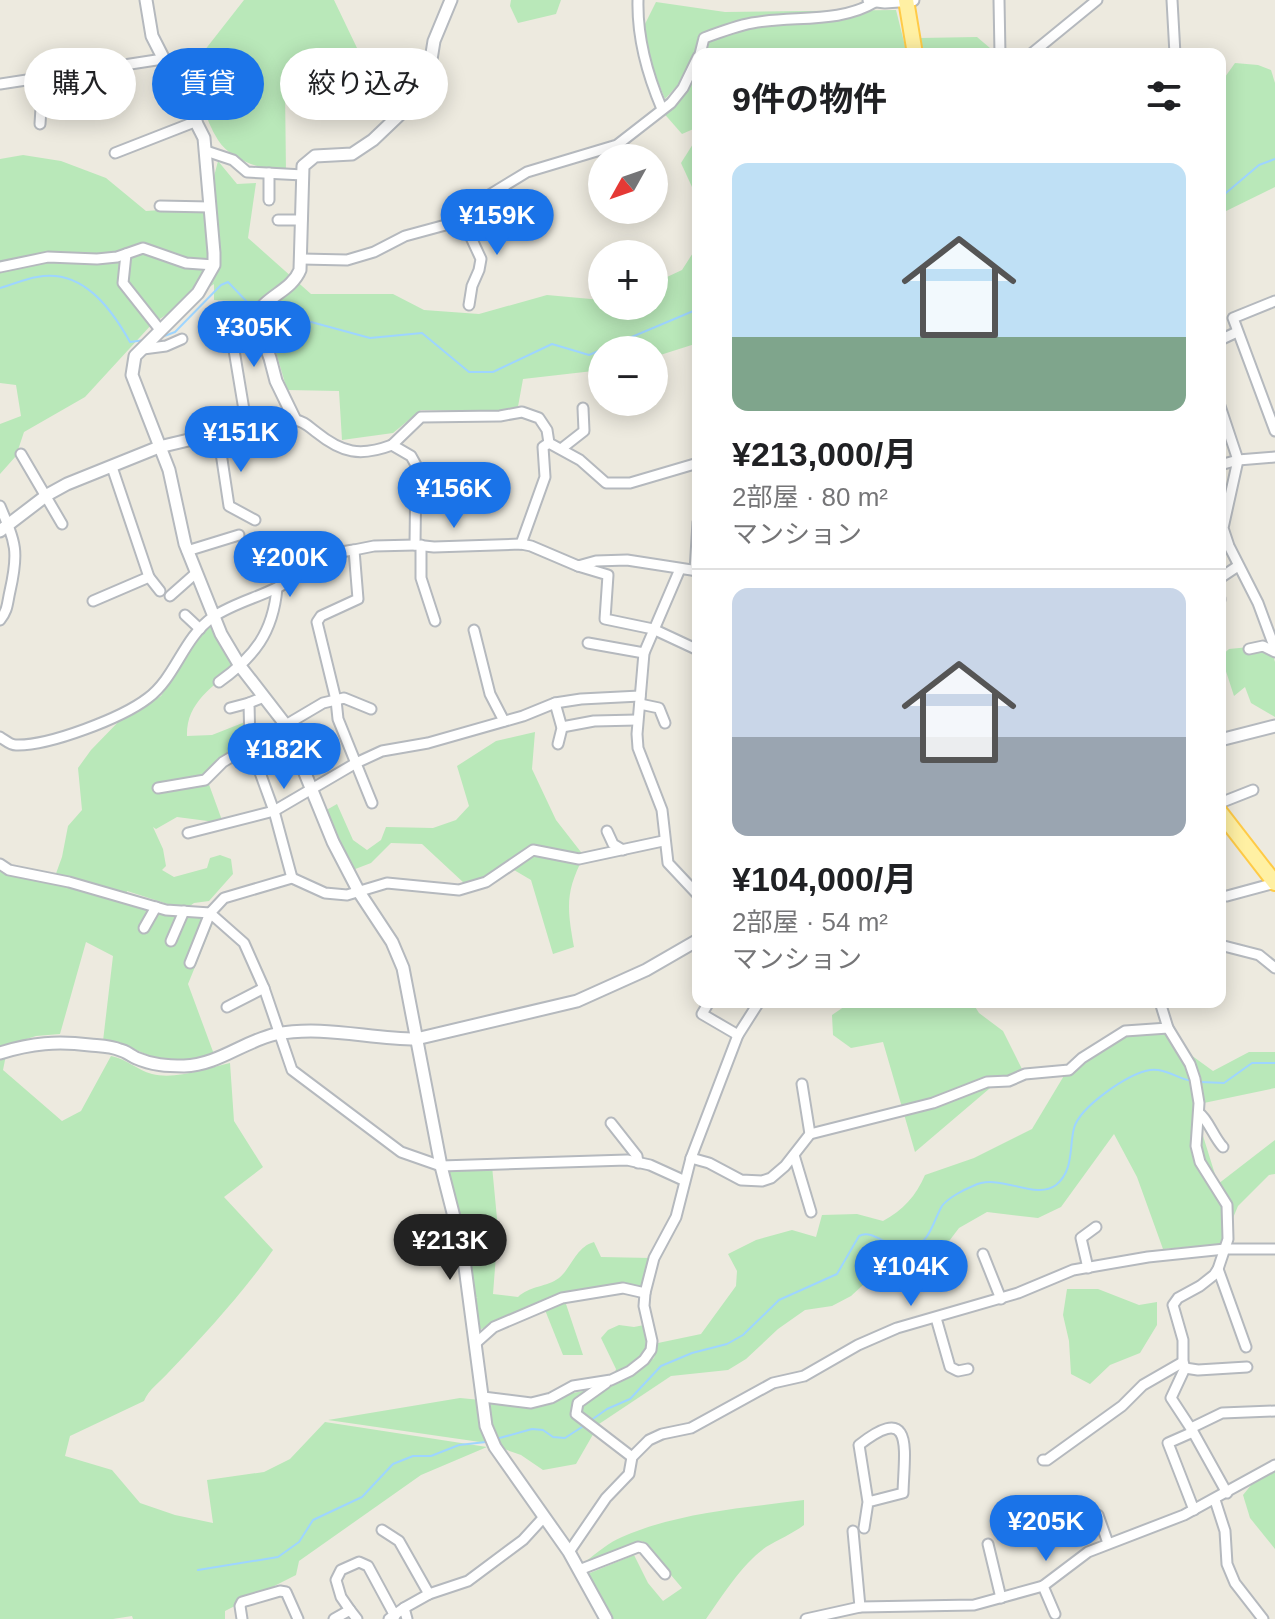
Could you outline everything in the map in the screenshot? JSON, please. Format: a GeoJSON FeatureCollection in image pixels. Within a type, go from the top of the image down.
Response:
{"type":"FeatureCollection","features":[{"type":"Feature","properties":{"kind":"main road"},"geometry":{"type":"LineString","coordinates":[[906,0],[914,48]]}},
{"type":"Feature","properties":{"kind":"main road"},"geometry":{"type":"LineString","coordinates":[[1226,820],[1275,883]]}},
{"type":"Feature","properties":{"kind":"street"},"geometry":{"type":"LineString","coordinates":[[146,0],[152,36],[158,48]]}},
{"type":"Feature","properties":{"kind":"street"},"geometry":{"type":"LineString","coordinates":[[295,420],[276,381],[255,316],[262,305],[293,282],[302,259],[303,166],[315,156],[352,154],[421,93],[428,78],[438,28],[451,0]]}},
{"type":"Feature","properties":{"kind":"street"},"geometry":{"type":"LineString","coordinates":[[638,0],[637,24],[642,50],[662,109]]}},
{"type":"Feature","properties":{"kind":"street"},"geometry":{"type":"LineString","coordinates":[[701,48],[704,38],[754,23],[845,14],[872,1],[913,0]]}},
{"type":"Feature","properties":{"kind":"street"},"geometry":{"type":"LineString","coordinates":[[999,0],[1000,48]]}},
{"type":"Feature","properties":{"kind":"street"},"geometry":{"type":"LineString","coordinates":[[1038,48],[1097,0]]}},
{"type":"Feature","properties":{"kind":"street"},"geometry":{"type":"LineString","coordinates":[[1172,0],[1175,48]]}},
{"type":"Feature","properties":{"kind":"street"},"geometry":{"type":"LineString","coordinates":[[302,259],[347,260],[405,236],[453,223],[468,208],[527,172],[617,145],[683,88],[692,70]]}},
{"type":"Feature","properties":{"kind":"street"},"geometry":{"type":"LineString","coordinates":[[0,84],[24,80]]}},
{"type":"Feature","properties":{"kind":"street"},"geometry":{"type":"LineString","coordinates":[[40,120],[40,124]]}},
{"type":"Feature","properties":{"kind":"street"},"geometry":{"type":"LineString","coordinates":[[115,153],[197,121],[206,151],[214,265],[198,293],[135,356],[132,375],[169,470],[187,551],[214,617],[240,666],[285,724],[333,842],[398,955],[407,986],[441,1166],[463,1252],[486,1426],[495,1447],[569,1552],[606,1619]]}},
{"type":"Feature","properties":{"kind":"street"},"geometry":{"type":"LineString","coordinates":[[206,151],[233,160],[247,172],[303,175]]}},
{"type":"Feature","properties":{"kind":"street"},"geometry":{"type":"LineString","coordinates":[[269,173],[269,200]]}},
{"type":"Feature","properties":{"kind":"street"},"geometry":{"type":"LineString","coordinates":[[160,206],[210,207]]}},
{"type":"Feature","properties":{"kind":"street"},"geometry":{"type":"LineString","coordinates":[[461,216],[481,259],[469,305]]}},
{"type":"Feature","properties":{"kind":"street"},"geometry":{"type":"LineString","coordinates":[[278,220],[302,220]]}},
{"type":"Feature","properties":{"kind":"street"},"geometry":{"type":"LineString","coordinates":[[0,267],[48,257],[97,259],[143,248],[186,263],[214,265]]}},
{"type":"Feature","properties":{"kind":"street"},"geometry":{"type":"LineString","coordinates":[[126,254],[123,283],[160,332]]}},
{"type":"Feature","properties":{"kind":"street"},"geometry":{"type":"LineString","coordinates":[[1275,301],[1233,318],[1275,431]]}},
{"type":"Feature","properties":{"kind":"street"},"geometry":{"type":"LineString","coordinates":[[232,313],[234,350],[247,428]]}},
{"type":"Feature","properties":{"kind":"street"},"geometry":{"type":"LineString","coordinates":[[1226,337],[1237,332]]}},
{"type":"Feature","properties":{"kind":"street"},"geometry":{"type":"LineString","coordinates":[[146,346],[166,346],[182,339]]}},
{"type":"Feature","properties":{"kind":"street"},"geometry":{"type":"LineString","coordinates":[[561,449],[584,431],[583,408]]}},
{"type":"Feature","properties":{"kind":"street"},"geometry":{"type":"LineString","coordinates":[[4,529],[47,495],[67,484],[159,447],[295,420],[302,421],[333,447],[347,452],[392,445],[421,417],[500,416],[522,412],[539,418],[547,430],[549,443]]}},
{"type":"Feature","properties":{"kind":"street"},"geometry":{"type":"LineString","coordinates":[[1226,424],[1238,460],[1226,527]]}},
{"type":"Feature","properties":{"kind":"street"},"geometry":{"type":"LineString","coordinates":[[218,433],[229,506],[255,520]]}},
{"type":"Feature","properties":{"kind":"street"},"geometry":{"type":"LineString","coordinates":[[549,443],[580,460],[606,483],[630,483],[692,465]]}},
{"type":"Feature","properties":{"kind":"street"},"geometry":{"type":"LineString","coordinates":[[521,544],[545,477],[543,447],[549,443]]}},
{"type":"Feature","properties":{"kind":"street"},"geometry":{"type":"LineString","coordinates":[[392,445],[411,456],[416,465],[421,578],[435,621]]}},
{"type":"Feature","properties":{"kind":"street"},"geometry":{"type":"LineString","coordinates":[[21,454],[62,524]]}},
{"type":"Feature","properties":{"kind":"street"},"geometry":{"type":"LineString","coordinates":[[1226,463],[1275,457]]}},
{"type":"Feature","properties":{"kind":"street"},"geometry":{"type":"LineString","coordinates":[[112,467],[149,577],[160,591]]}},
{"type":"Feature","properties":{"kind":"street"},"geometry":{"type":"LineString","coordinates":[[0,506],[4,529],[17,557],[8,598],[9,607],[0,620]]}},
{"type":"Feature","properties":{"kind":"street"},"geometry":{"type":"LineString","coordinates":[[187,551],[239,535]]}},
{"type":"Feature","properties":{"kind":"street"},"geometry":{"type":"LineString","coordinates":[[0,737],[13,745],[23,744],[82,732],[115,716],[148,698],[164,682],[194,634],[214,617],[277,588],[296,576],[315,557],[374,546],[521,544],[608,575],[605,619],[653,629],[692,647]]}},
{"type":"Feature","properties":{"kind":"street"},"geometry":{"type":"LineString","coordinates":[[1226,549],[1258,603],[1275,650]]}},
{"type":"Feature","properties":{"kind":"street"},"geometry":{"type":"LineString","coordinates":[[354,550],[358,599],[321,616],[317,622],[341,730],[372,803]]}},
{"type":"Feature","properties":{"kind":"street"},"geometry":{"type":"LineString","coordinates":[[578,566],[596,561],[627,560],[692,570]]}},
{"type":"Feature","properties":{"kind":"street"},"geometry":{"type":"LineString","coordinates":[[1226,574],[1238,566]]}},
{"type":"Feature","properties":{"kind":"street"},"geometry":{"type":"LineString","coordinates":[[680,569],[644,653],[637,720],[638,748],[662,810],[663,841],[668,863],[692,889]]}},
{"type":"Feature","properties":{"kind":"street"},"geometry":{"type":"LineString","coordinates":[[170,596],[196,573]]}},
{"type":"Feature","properties":{"kind":"street"},"geometry":{"type":"LineString","coordinates":[[93,601],[149,577]]}},
{"type":"Feature","properties":{"kind":"street"},"geometry":{"type":"LineString","coordinates":[[219,682],[253,654],[270,627],[277,588]]}},
{"type":"Feature","properties":{"kind":"street"},"geometry":{"type":"LineString","coordinates":[[185,615],[200,629]]}},
{"type":"Feature","properties":{"kind":"street"},"geometry":{"type":"LineString","coordinates":[[474,630],[490,694],[504,721]]}},
{"type":"Feature","properties":{"kind":"street"},"geometry":{"type":"LineString","coordinates":[[588,643],[644,653]]}},
{"type":"Feature","properties":{"kind":"street"},"geometry":{"type":"LineString","coordinates":[[1249,649],[1263,646],[1275,650]]}},
{"type":"Feature","properties":{"kind":"street"},"geometry":{"type":"LineString","coordinates":[[230,708],[264,697]]}},
{"type":"Feature","properties":{"kind":"street"},"geometry":{"type":"LineString","coordinates":[[158,788],[205,780],[223,762],[315,707],[344,698],[371,709]]}},
{"type":"Feature","properties":{"kind":"street"},"geometry":{"type":"LineString","coordinates":[[188,833],[274,811],[382,751],[428,743],[555,703],[581,699],[640,700],[659,708],[665,723]]}},
{"type":"Feature","properties":{"kind":"street"},"geometry":{"type":"LineString","coordinates":[[249,703],[250,745],[274,811],[292,878]]}},
{"type":"Feature","properties":{"kind":"street"},"geometry":{"type":"LineString","coordinates":[[555,703],[562,727],[558,744]]}},
{"type":"Feature","properties":{"kind":"street"},"geometry":{"type":"LineString","coordinates":[[562,727],[594,721],[637,720]]}},
{"type":"Feature","properties":{"kind":"street"},"geometry":{"type":"LineString","coordinates":[[1226,738],[1275,726]]}},
{"type":"Feature","properties":{"kind":"street"},"geometry":{"type":"LineString","coordinates":[[1226,801],[1253,790]]}},
{"type":"Feature","properties":{"kind":"street"},"geometry":{"type":"LineString","coordinates":[[607,831],[613,844],[623,850]]}},
{"type":"Feature","properties":{"kind":"street"},"geometry":{"type":"LineString","coordinates":[[190,963],[210,913],[224,898],[292,878],[325,893],[347,895],[401,882],[459,890],[486,882],[533,850],[579,859],[663,841]]}},
{"type":"Feature","properties":{"kind":"street"},"geometry":{"type":"LineString","coordinates":[[0,864],[9,870],[69,882],[156,907],[210,913],[244,943],[264,988],[292,1070],[401,1152],[441,1166],[546,1165],[603,1160],[638,1163],[683,1180]]}},
{"type":"Feature","properties":{"kind":"street"},"geometry":{"type":"LineString","coordinates":[[1227,896],[1275,883]]}},
{"type":"Feature","properties":{"kind":"street"},"geometry":{"type":"LineString","coordinates":[[144,928],[156,907]]}},
{"type":"Feature","properties":{"kind":"street"},"geometry":{"type":"LineString","coordinates":[[171,941],[184,911]]}},
{"type":"Feature","properties":{"kind":"street"},"geometry":{"type":"LineString","coordinates":[[0,1053],[30,1044],[68,1042],[122,1050],[133,1057],[163,1066],[190,1066],[226,1056],[260,1039],[278,1034],[325,1030],[389,1039],[416,1039],[577,1001],[692,947]]}},
{"type":"Feature","properties":{"kind":"street"},"geometry":{"type":"LineString","coordinates":[[1226,947],[1259,955],[1275,968]]}},
{"type":"Feature","properties":{"kind":"street"},"geometry":{"type":"LineString","coordinates":[[227,1007],[264,988]]}},
{"type":"Feature","properties":{"kind":"street"},"geometry":{"type":"LineString","coordinates":[[706,1008],[702,1014],[738,1035]]}},
{"type":"Feature","properties":{"kind":"street"},"geometry":{"type":"LineString","coordinates":[[632,1457],[576,1414],[578,1403],[630,1371],[651,1350],[652,1341],[644,1306],[654,1258],[676,1217],[683,1180],[738,1035],[755,1008]]}},
{"type":"Feature","properties":{"kind":"street"},"geometry":{"type":"LineString","coordinates":[[1162,1008],[1168,1028],[1190,1064],[1199,1113],[1196,1146],[1200,1162],[1227,1205],[1225,1249],[1218,1269],[1173,1305],[1183,1340],[1184,1365],[1171,1398],[1227,1493]]}},
{"type":"Feature","properties":{"kind":"street"},"geometry":{"type":"LineString","coordinates":[[691,1158],[709,1163],[741,1180],[762,1181],[771,1178],[810,1134],[933,1103],[987,1082],[1009,1081],[1025,1074],[1069,1070],[1082,1058],[1125,1031],[1168,1028]]}},
{"type":"Feature","properties":{"kind":"street"},"geometry":{"type":"LineString","coordinates":[[802,1084],[810,1134]]}},
{"type":"Feature","properties":{"kind":"street"},"geometry":{"type":"LineString","coordinates":[[1199,1113],[1205,1117],[1213,1136],[1223,1147]]}},
{"type":"Feature","properties":{"kind":"street"},"geometry":{"type":"LineString","coordinates":[[611,1123],[637,1156],[638,1163]]}},
{"type":"Feature","properties":{"kind":"street"},"geometry":{"type":"LineString","coordinates":[[794,1155],[811,1212]]}},
{"type":"Feature","properties":{"kind":"street"},"geometry":{"type":"LineString","coordinates":[[1088,1268],[1081,1238],[1096,1227]]}},
{"type":"Feature","properties":{"kind":"street"},"geometry":{"type":"LineString","coordinates":[[569,1552],[606,1498],[629,1474],[632,1457],[649,1440],[691,1428],[773,1383],[804,1376],[858,1345],[897,1328],[1001,1299],[1073,1270],[1148,1257],[1225,1249],[1275,1249]]}},
{"type":"Feature","properties":{"kind":"street"},"geometry":{"type":"LineString","coordinates":[[983,1254],[1001,1299]]}},
{"type":"Feature","properties":{"kind":"street"},"geometry":{"type":"LineString","coordinates":[[1218,1269],[1246,1347]]}},
{"type":"Feature","properties":{"kind":"street"},"geometry":{"type":"LineString","coordinates":[[476,1343],[494,1327],[562,1298],[623,1288],[645,1293]]}},
{"type":"Feature","properties":{"kind":"street"},"geometry":{"type":"LineString","coordinates":[[936,1318],[950,1367],[958,1371],[968,1369]]}},
{"type":"Feature","properties":{"kind":"street"},"geometry":{"type":"LineString","coordinates":[[1043,1460],[1080,1438],[1122,1406],[1143,1385],[1184,1365],[1198,1370],[1247,1367]]}},
{"type":"Feature","properties":{"kind":"street"},"geometry":{"type":"LineString","coordinates":[[483,1397],[531,1403],[551,1398],[573,1386],[611,1380]]}},
{"type":"Feature","properties":{"kind":"street"},"geometry":{"type":"LineString","coordinates":[[1194,1510],[1168,1443],[1222,1413],[1275,1411]]}},
{"type":"Feature","properties":{"kind":"street"},"geometry":{"type":"LineString","coordinates":[[860,1607],[862,1529],[868,1502],[859,1445],[878,1430],[892,1427],[900,1430],[904,1439],[903,1493],[868,1502]]}},
{"type":"Feature","properties":{"kind":"street"},"geometry":{"type":"LineString","coordinates":[[806,1619],[860,1607],[960,1607],[1043,1586],[1088,1552],[1194,1510],[1275,1465]]}},
{"type":"Feature","properties":{"kind":"street"},"geometry":{"type":"LineString","coordinates":[[1215,1500],[1225,1531],[1227,1564],[1235,1583],[1263,1619]]}},
{"type":"Feature","properties":{"kind":"street"},"geometry":{"type":"LineString","coordinates":[[1098,1515],[1108,1543]]}},
{"type":"Feature","properties":{"kind":"street"},"geometry":{"type":"LineString","coordinates":[[357,1619],[341,1597],[336,1580],[341,1570],[359,1562],[368,1566],[392,1618],[406,1614],[429,1594],[468,1581],[523,1540],[544,1517]]}},
{"type":"Feature","properties":{"kind":"street"},"geometry":{"type":"LineString","coordinates":[[840,1529],[862,1529]]}},
{"type":"Feature","properties":{"kind":"street"},"geometry":{"type":"LineString","coordinates":[[382,1530],[399,1541],[429,1594]]}},
{"type":"Feature","properties":{"kind":"street"},"geometry":{"type":"LineString","coordinates":[[988,1544],[1001,1598]]}},
{"type":"Feature","properties":{"kind":"street"},"geometry":{"type":"LineString","coordinates":[[579,1570],[638,1547],[643,1548],[665,1574]]}},
{"type":"Feature","properties":{"kind":"street"},"geometry":{"type":"LineString","coordinates":[[1043,1586],[1055,1614]]}},
{"type":"Feature","properties":{"kind":"street"},"geometry":{"type":"LineString","coordinates":[[242,1619],[242,1602],[280,1591],[286,1592],[298,1619]]}},
{"type":"Feature","properties":{"kind":"street"},"geometry":{"type":"LineString","coordinates":[[334,1619],[350,1610]]}},
{"type":"Feature","properties":{"kind":"green space"},"geometry":{"type":"Polygon","coordinates":[[[244,0],[334,0],[357,48],[280,48],[280,120],[285,120],[286,174],[249,163],[231,153],[218,140],[208,120],[264,120],[264,48],[206,48],[244,0]]]}},
{"type":"Feature","properties":{"kind":"green space"},"geometry":{"type":"Polygon","coordinates":[[[511,0],[561,0],[556,14],[518,23],[510,6],[511,0]]]}},
{"type":"Feature","properties":{"kind":"green space"},"geometry":{"type":"Polygon","coordinates":[[[656,2],[725,12],[896,10],[906,48],[692,48],[692,70],[665,99],[639,36],[656,2]]]}},
{"type":"Feature","properties":{"kind":"green space"},"geometry":{"type":"Polygon","coordinates":[[[977,37],[990,48],[919,48],[920,38],[977,37]]]}},
{"type":"Feature","properties":{"kind":"green space"},"geometry":{"type":"Polygon","coordinates":[[[1235,63],[1258,65],[1271,70],[1275,83],[1275,187],[1226,211],[1226,76],[1235,63]]]}},
{"type":"Feature","properties":{"kind":"green space"},"geometry":{"type":"Polygon","coordinates":[[[692,78],[692,130],[682,134],[661,110],[692,78]]]}},
{"type":"Feature","properties":{"kind":"green space"},"geometry":{"type":"Polygon","coordinates":[[[692,146],[692,187],[681,163],[692,146]]]}},
{"type":"Feature","properties":{"kind":"green space"},"geometry":{"type":"Polygon","coordinates":[[[23,155],[61,161],[106,178],[146,211],[206,207],[218,161],[237,184],[256,183],[248,238],[311,294],[393,294],[424,310],[479,314],[547,295],[588,299],[588,320],[668,320],[668,276],[682,270],[692,254],[692,345],[668,353],[668,336],[588,336],[588,372],[523,379],[517,412],[421,410],[393,433],[342,440],[339,391],[287,390],[266,318],[255,302],[214,300],[214,284],[152,324],[85,397],[24,432],[16,456],[0,474],[0,424],[21,416],[16,385],[0,383],[0,159],[23,155]]]}},
{"type":"Feature","properties":{"kind":"green space"},"geometry":{"type":"Polygon","coordinates":[[[211,623],[236,667],[196,705],[187,736],[212,735],[245,722],[251,747],[207,779],[223,823],[177,817],[156,829],[153,827],[163,849],[166,866],[162,870],[174,877],[207,868],[210,858],[220,855],[231,859],[233,874],[209,901],[194,903],[187,908],[203,910],[215,918],[188,984],[215,1057],[167,1063],[129,1047],[103,1041],[113,956],[86,942],[60,1034],[36,1036],[8,1045],[3,1070],[62,1121],[81,1111],[111,1056],[147,1072],[171,1076],[230,1063],[234,1121],[263,1167],[224,1197],[273,1250],[236,1298],[144,1401],[70,1436],[65,1456],[112,1470],[140,1503],[213,1523],[207,1480],[264,1472],[290,1459],[325,1422],[487,1447],[421,1475],[299,1561],[296,1575],[225,1611],[225,1619],[133,1619],[132,1616],[113,1619],[0,1619],[0,863],[87,891],[177,907],[127,891],[126,895],[54,879],[68,826],[82,810],[78,768],[124,716],[161,696],[194,641],[211,623]]]}},
{"type":"Feature","properties":{"kind":"green space"},"geometry":{"type":"Polygon","coordinates":[[[1270,645],[1275,662],[1275,717],[1251,703],[1245,687],[1234,696],[1226,671],[1226,652],[1270,645]]]}},
{"type":"Feature","properties":{"kind":"green space"},"geometry":{"type":"Polygon","coordinates":[[[535,732],[532,769],[556,820],[584,856],[573,880],[569,900],[574,947],[553,954],[531,880],[514,870],[488,881],[464,883],[422,844],[391,843],[371,863],[350,871],[323,812],[337,804],[353,840],[367,850],[381,840],[386,827],[433,828],[456,820],[469,806],[457,766],[496,741],[535,732]]]}},
{"type":"Feature","properties":{"kind":"green space"},"geometry":{"type":"Polygon","coordinates":[[[842,1008],[976,1008],[1003,1031],[1023,1071],[996,1083],[915,1152],[883,1042],[851,1048],[833,1035],[832,1015],[842,1008]]]}},
{"type":"Feature","properties":{"kind":"green space"},"geometry":{"type":"Polygon","coordinates":[[[1165,1029],[1173,1042],[1213,1071],[1249,1052],[1275,1052],[1275,1088],[1199,1104],[1199,1123],[1218,1184],[1275,1140],[1275,1174],[1269,1175],[1238,1206],[1222,1244],[1163,1249],[1137,1177],[1114,1134],[1061,1207],[1038,1218],[987,1212],[959,1228],[937,1257],[928,1263],[876,1273],[851,1296],[832,1306],[805,1310],[728,1370],[671,1376],[599,1424],[576,1464],[543,1470],[521,1455],[487,1443],[328,1420],[460,1398],[535,1405],[615,1384],[654,1358],[658,1343],[701,1334],[736,1286],[737,1271],[728,1254],[756,1240],[792,1230],[816,1237],[822,1215],[857,1214],[883,1221],[908,1202],[925,1175],[974,1158],[1032,1129],[1068,1069],[1121,1033],[1165,1029]]]}},
{"type":"Feature","properties":{"kind":"green space"},"geometry":{"type":"Polygon","coordinates":[[[492,1166],[498,1229],[493,1294],[518,1297],[554,1281],[583,1248],[594,1242],[601,1257],[651,1258],[642,1289],[624,1283],[564,1294],[479,1330],[475,1298],[478,1297],[475,1297],[444,1170],[492,1166]]]}},
{"type":"Feature","properties":{"kind":"green space"},"geometry":{"type":"Polygon","coordinates":[[[1067,1289],[1098,1289],[1139,1305],[1157,1302],[1157,1325],[1140,1353],[1110,1365],[1090,1384],[1071,1374],[1069,1341],[1063,1315],[1067,1289]]]}},
{"type":"Feature","properties":{"kind":"green space"},"geometry":{"type":"Polygon","coordinates":[[[565,1301],[583,1355],[563,1355],[545,1310],[565,1301]]]}},
{"type":"Feature","properties":{"kind":"green space"},"geometry":{"type":"Polygon","coordinates":[[[619,1325],[644,1325],[646,1344],[636,1361],[614,1376],[616,1369],[601,1338],[619,1325]]]}},
{"type":"Feature","properties":{"kind":"green space"},"geometry":{"type":"Polygon","coordinates":[[[1275,1471],[1275,1549],[1250,1518],[1243,1495],[1256,1479],[1275,1471]]]}},
{"type":"Feature","properties":{"kind":"green space"},"geometry":{"type":"Polygon","coordinates":[[[804,1500],[804,1525],[757,1554],[733,1580],[706,1619],[608,1619],[585,1575],[634,1555],[648,1583],[663,1601],[682,1588],[642,1541],[588,1565],[586,1561],[617,1539],[666,1522],[712,1512],[804,1500]]]}},
{"type":"Feature","properties":{"kind":"waterway"},"geometry":{"type":"LineString","coordinates":[[1226,193],[1259,165],[1275,159]]}},
{"type":"Feature","properties":{"kind":"waterway"},"geometry":{"type":"LineString","coordinates":[[0,288],[37,277],[68,279],[93,293],[104,304],[130,342],[145,340]]}},
{"type":"Feature","properties":{"kind":"waterway"},"geometry":{"type":"LineString","coordinates":[[159,338],[175,332],[221,285],[228,282],[251,306],[257,308]]}},
{"type":"Feature","properties":{"kind":"waterway"},"geometry":{"type":"LineString","coordinates":[[267,310],[370,338],[422,333],[469,372],[493,372],[552,344],[589,355],[692,312]]}},
{"type":"Feature","properties":{"kind":"waterway"},"geometry":{"type":"LineString","coordinates":[[1201,1082],[1224,1083],[1252,1063],[1275,1063]]}},
{"type":"Feature","properties":{"kind":"waterway"},"geometry":{"type":"LineString","coordinates":[[590,1421],[630,1399],[661,1366],[692,1353],[727,1344],[743,1335],[779,1300],[837,1274],[859,1236],[870,1235],[895,1246],[910,1248],[927,1237],[942,1206],[969,1188],[994,1182],[1038,1190],[1056,1185],[1066,1173],[1078,1120],[1095,1101],[1129,1078],[1155,1070],[1191,1081]]}},
{"type":"Feature","properties":{"kind":"waterway"},"geometry":{"type":"LineString","coordinates":[[496,1439],[532,1429],[565,1438],[585,1425]]}},
{"type":"Feature","properties":{"kind":"waterway"},"geometry":{"type":"LineString","coordinates":[[198,1570],[278,1557],[299,1542],[313,1520],[362,1497],[393,1464],[413,1456],[431,1456],[459,1445],[486,1442]]}}]}
